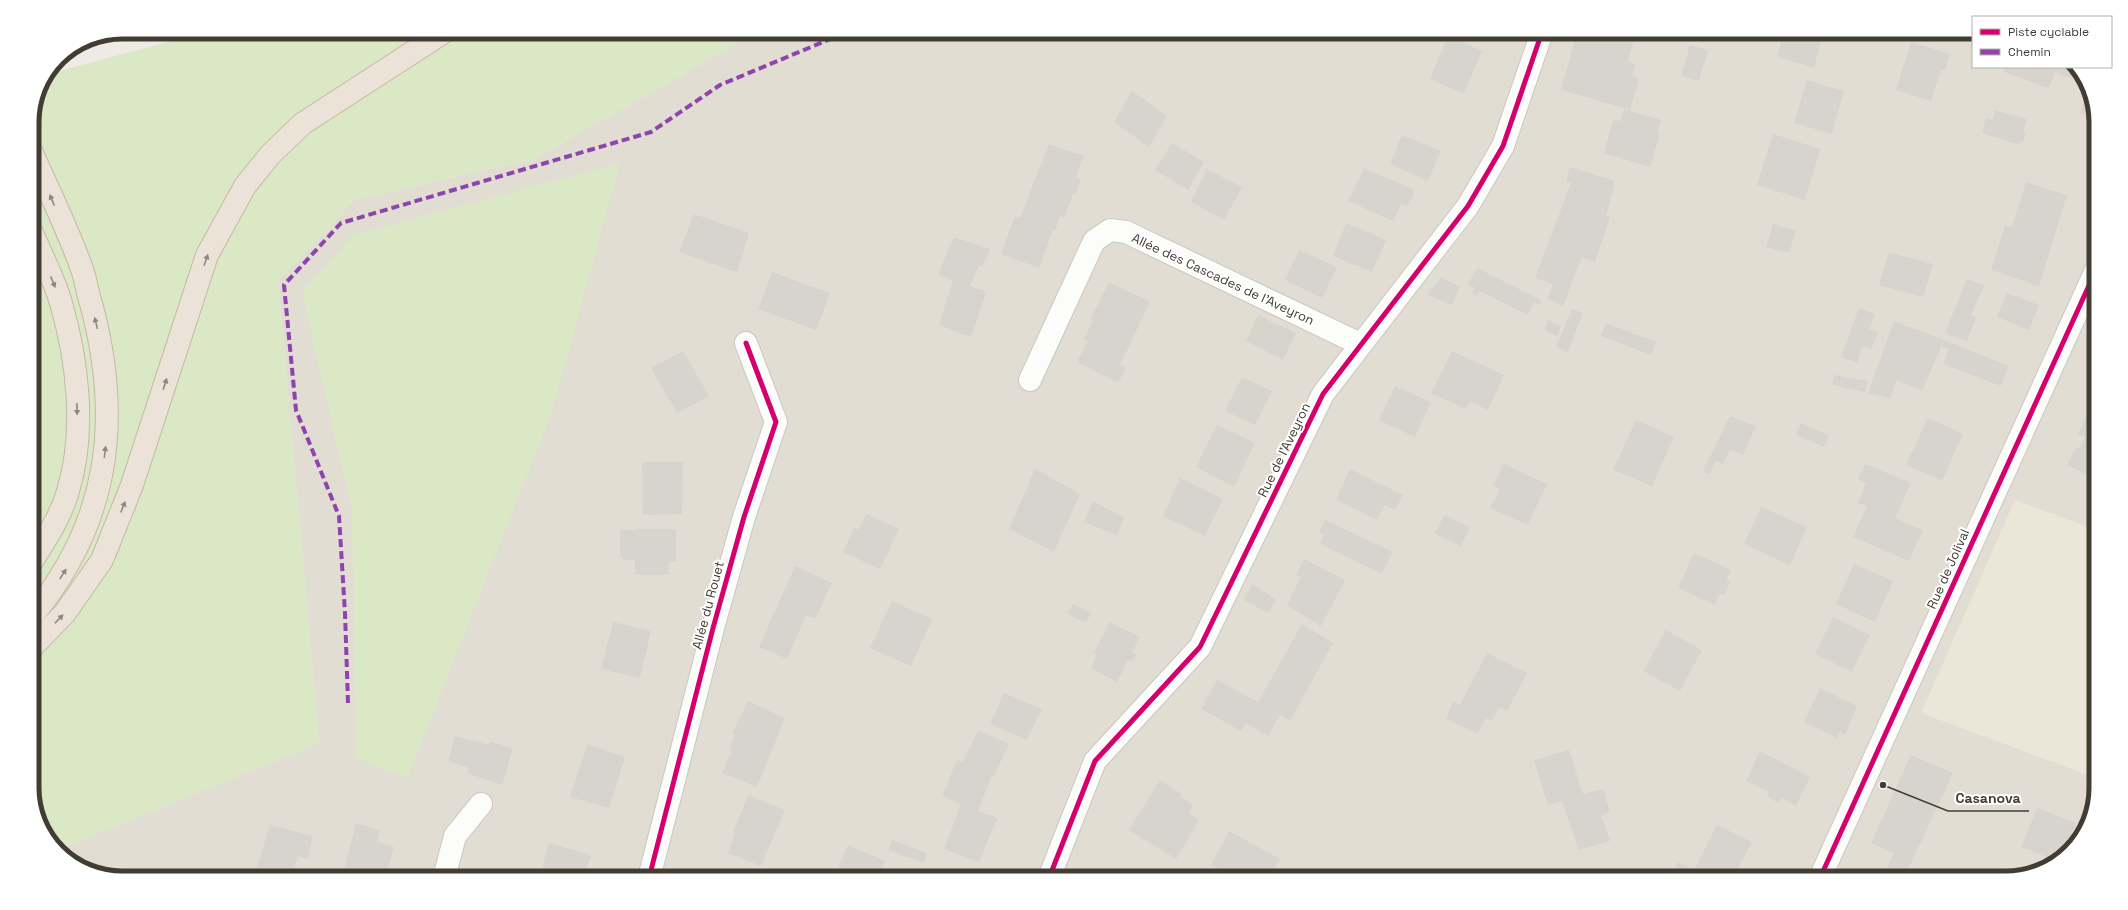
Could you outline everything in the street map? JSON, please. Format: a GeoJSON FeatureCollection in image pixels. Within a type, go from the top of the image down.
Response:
{"type":"FeatureCollection","features":[{"type":"Feature","properties":{"kind":"highway"},"geometry":{"type":"LineString","coordinates":[[39,640],[65,613],[102,560],[132,484],[207,255],[245,186],[270,155],[302,124],[433,39]]}},
{"type":"Feature","properties":{"kind":"highway"},"geometry":{"type":"LineString","coordinates":[[39,169],[82,270],[101,346],[106,388],[108,429],[98,493],[85,529],[70,563],[48,597],[39,608]]}},
{"type":"Feature","properties":{"kind":"highway"},"geometry":{"type":"LineString","coordinates":[[39,250],[61,302],[72,348],[77,400],[78,448],[68,492],[51,530],[39,550]]}},
{"type":"Feature","properties":{"kind":"street","name":"Rue de l'Aveyron"},"geometry":{"type":"LineString","coordinates":[[1052,871],[1095,761],[1200,647],[1323,394],[1360,344],[1468,206],[1503,146],[1540,39]]}},
{"type":"Feature","properties":{"kind":"street","name":"Allée des Cascades de l'Aveyron"},"geometry":{"type":"LineString","coordinates":[[1030,380],[1094,241],[1110,230],[1126,232],[1360,344]]}},
{"type":"Feature","properties":{"kind":"street","name":"Rue de Jolival"},"geometry":{"type":"LineString","coordinates":[[1823,871],[2089,300]]}},
{"type":"Feature","properties":{"kind":"street","name":"Allée du Rouet"},"geometry":{"type":"LineString","coordinates":[[651,871],[713,628],[744,517],[776,422],[746,343]]}},
{"type":"Feature","properties":{"kind":"street"},"geometry":{"type":"LineString","coordinates":[[446,871],[455,836],[481,804]]}},
{"type":"Feature","properties":{"kind":"shaded area"},"geometry":{"type":"Polygon","coordinates":[[[745,39],[1972,39],[1972,68],[2069,68],[2075,76],[2085,95],[2089,117],[2089,793],[2083,820],[2068,843],[2052,857],[2033,867],[2011,871],[117,871],[95,867],[81,860],[63,847],[319,743],[278,281],[354,200],[534,159],[745,39]]]}},
{"type":"Feature","properties":{"kind":"shaded area"},"geometry":{"type":"Polygon","coordinates":[[[2015,500],[2089,527],[2089,775],[1921,713],[2015,500]]]}},
{"type":"Feature","properties":{"kind":"green space"},"geometry":{"type":"Polygon","coordinates":[[[179,39],[745,39],[534,159],[354,200],[278,282],[319,743],[63,847],[45,820],[39,793],[39,117],[45,90],[56,72],[179,39]]]}},
{"type":"Feature","properties":{"kind":"green space"},"geometry":{"type":"Polygon","coordinates":[[[620,163],[551,415],[407,778],[356,758],[352,511],[302,293],[353,235],[620,163]]]}},
{"type":"Feature","properties":{"kind":"building"},"geometry":{"type":"Polygon","coordinates":[[[1447,39],[1455,39],[1482,51],[1464,94],[1430,79],[1447,39]]]}},
{"type":"Feature","properties":{"kind":"building"},"geometry":{"type":"Polygon","coordinates":[[[1575,39],[1634,40],[1628,62],[1635,64],[1632,76],[1639,78],[1630,110],[1561,90],[1575,39]]]}},
{"type":"Feature","properties":{"kind":"building"},"geometry":{"type":"Polygon","coordinates":[[[1782,39],[1821,39],[1814,68],[1777,57],[1782,39]]]}},
{"type":"Feature","properties":{"kind":"building"},"geometry":{"type":"Polygon","coordinates":[[[1911,42],[1950,54],[1945,70],[1941,69],[1931,101],[1896,90],[1911,42]]]}},
{"type":"Feature","properties":{"kind":"building"},"geometry":{"type":"Polygon","coordinates":[[[1690,45],[1708,50],[1699,81],[1681,76],[1690,45]]]}},
{"type":"Feature","properties":{"kind":"building"},"geometry":{"type":"Polygon","coordinates":[[[2005,68],[2069,68],[2076,78],[2075,80],[2055,72],[2049,88],[2004,72],[2005,68]]]}},
{"type":"Feature","properties":{"kind":"building"},"geometry":{"type":"Polygon","coordinates":[[[1807,80],[1844,91],[1832,134],[1794,123],[1807,80]]]}},
{"type":"Feature","properties":{"kind":"building"},"geometry":{"type":"Polygon","coordinates":[[[1132,91],[1167,116],[1149,147],[1114,122],[1132,91]]]}},
{"type":"Feature","properties":{"kind":"building"},"geometry":{"type":"Polygon","coordinates":[[[2086,99],[2089,116],[2080,113],[2086,99]]]}},
{"type":"Feature","properties":{"kind":"building"},"geometry":{"type":"Polygon","coordinates":[[[1624,109],[1661,120],[1657,132],[1660,133],[1650,167],[1604,153],[1613,120],[1620,121],[1624,109]]]}},
{"type":"Feature","properties":{"kind":"building"},"geometry":{"type":"Polygon","coordinates":[[[1995,110],[2027,119],[2023,131],[2026,132],[2023,142],[2020,141],[2019,145],[1982,133],[1986,118],[1992,120],[1995,110]]]}},
{"type":"Feature","properties":{"kind":"building"},"geometry":{"type":"Polygon","coordinates":[[[1773,134],[1820,149],[1805,200],[1757,185],[1773,134]]]}},
{"type":"Feature","properties":{"kind":"building"},"geometry":{"type":"Polygon","coordinates":[[[1402,135],[1441,151],[1428,181],[1390,164],[1402,135]]]}},
{"type":"Feature","properties":{"kind":"building"},"geometry":{"type":"Polygon","coordinates":[[[1172,143],[1204,162],[1188,190],[1155,170],[1172,143]]]}},
{"type":"Feature","properties":{"kind":"building"},"geometry":{"type":"Polygon","coordinates":[[[1049,144],[1084,156],[1076,177],[1081,179],[1075,195],[1073,194],[1064,218],[1060,216],[1055,231],[1053,230],[1039,268],[1001,254],[1015,216],[1020,218],[1049,144]]]}},
{"type":"Feature","properties":{"kind":"building"},"geometry":{"type":"Polygon","coordinates":[[[1570,167],[1615,181],[1606,216],[1610,217],[1595,262],[1582,257],[1563,306],[1548,298],[1553,284],[1535,278],[1571,183],[1566,181],[1570,167]]]}},
{"type":"Feature","properties":{"kind":"building"},"geometry":{"type":"Polygon","coordinates":[[[1364,168],[1415,190],[1408,206],[1401,204],[1393,221],[1348,201],[1364,168]]]}},
{"type":"Feature","properties":{"kind":"building"},"geometry":{"type":"Polygon","coordinates":[[[1207,169],[1242,187],[1224,220],[1191,202],[1207,169]]]}},
{"type":"Feature","properties":{"kind":"building"},"geometry":{"type":"Polygon","coordinates":[[[2026,182],[2067,195],[2039,286],[1991,270],[2005,225],[2012,227],[2026,182]]]}},
{"type":"Feature","properties":{"kind":"building"},"geometry":{"type":"Polygon","coordinates":[[[694,214],[749,233],[737,272],[679,252],[694,214]]]}},
{"type":"Feature","properties":{"kind":"building"},"geometry":{"type":"Polygon","coordinates":[[[1346,223],[1386,240],[1372,272],[1333,256],[1346,223]]]}},
{"type":"Feature","properties":{"kind":"building"},"geometry":{"type":"Polygon","coordinates":[[[1773,224],[1796,231],[1789,253],[1766,247],[1773,224]]]}},
{"type":"Feature","properties":{"kind":"building"},"geometry":{"type":"Polygon","coordinates":[[[954,237],[990,249],[982,267],[979,265],[970,286],[986,292],[971,337],[939,325],[953,280],[938,274],[954,237]]]}},
{"type":"Feature","properties":{"kind":"building"},"geometry":{"type":"Polygon","coordinates":[[[1299,250],[1337,267],[1322,298],[1285,280],[1299,250]]]}},
{"type":"Feature","properties":{"kind":"building"},"geometry":{"type":"Polygon","coordinates":[[[1889,252],[1933,264],[1923,297],[1879,285],[1889,252]]]}},
{"type":"Feature","properties":{"kind":"building"},"geometry":{"type":"Polygon","coordinates":[[[1477,268],[1541,300],[1540,305],[1534,302],[1528,315],[1480,291],[1477,296],[1472,293],[1475,288],[1468,284],[1477,268]]]}},
{"type":"Feature","properties":{"kind":"building"},"geometry":{"type":"Polygon","coordinates":[[[772,272],[830,293],[816,330],[758,309],[772,272]]]}},
{"type":"Feature","properties":{"kind":"building"},"geometry":{"type":"Polygon","coordinates":[[[1441,277],[1460,287],[1452,305],[1427,295],[1441,277]]]}},
{"type":"Feature","properties":{"kind":"building"},"geometry":{"type":"Polygon","coordinates":[[[1967,279],[1984,285],[1971,315],[1976,317],[1967,341],[1945,333],[1967,279]]]}},
{"type":"Feature","properties":{"kind":"building"},"geometry":{"type":"Polygon","coordinates":[[[1109,282],[1150,302],[1120,365],[1126,368],[1118,383],[1077,362],[1088,341],[1084,339],[1093,321],[1090,320],[1109,282]]]}},
{"type":"Feature","properties":{"kind":"building"},"geometry":{"type":"Polygon","coordinates":[[[2007,293],[2039,305],[2029,330],[1997,317],[2007,293]]]}},
{"type":"Feature","properties":{"kind":"building"},"geometry":{"type":"Polygon","coordinates":[[[1859,308],[1875,314],[1869,329],[1878,332],[1871,350],[1863,346],[1857,363],[1841,357],[1859,308]]]}},
{"type":"Feature","properties":{"kind":"building"},"geometry":{"type":"Polygon","coordinates":[[[1572,309],[1583,313],[1568,352],[1556,347],[1572,309]]]}},
{"type":"Feature","properties":{"kind":"building"},"geometry":{"type":"Polygon","coordinates":[[[1258,315],[1296,333],[1283,360],[1246,341],[1258,315]]]}},
{"type":"Feature","properties":{"kind":"building"},"geometry":{"type":"Polygon","coordinates":[[[1548,320],[1561,326],[1557,336],[1545,331],[1548,320]]]}},
{"type":"Feature","properties":{"kind":"building"},"geometry":{"type":"Polygon","coordinates":[[[1894,321],[1944,340],[1922,391],[1897,380],[1890,398],[1868,393],[1894,321]]]}},
{"type":"Feature","properties":{"kind":"building"},"geometry":{"type":"Polygon","coordinates":[[[1606,323],[1656,342],[1651,355],[1601,336],[1606,323]]]}},
{"type":"Feature","properties":{"kind":"building"},"geometry":{"type":"Polygon","coordinates":[[[1945,340],[2009,366],[2001,386],[1943,364],[1949,349],[1942,347],[1945,340]]]}},
{"type":"Feature","properties":{"kind":"building"},"geometry":{"type":"Polygon","coordinates":[[[683,351],[709,396],[677,413],[651,368],[683,351]]]}},
{"type":"Feature","properties":{"kind":"building"},"geometry":{"type":"Polygon","coordinates":[[[1452,351],[1504,375],[1488,410],[1470,401],[1466,409],[1431,393],[1452,351]]]}},
{"type":"Feature","properties":{"kind":"building"},"geometry":{"type":"Polygon","coordinates":[[[1834,375],[1868,381],[1865,392],[1832,385],[1834,375]]]}},
{"type":"Feature","properties":{"kind":"building"},"geometry":{"type":"Polygon","coordinates":[[[1242,377],[1272,391],[1255,425],[1225,411],[1242,377]]]}},
{"type":"Feature","properties":{"kind":"building"},"geometry":{"type":"Polygon","coordinates":[[[1395,386],[1431,402],[1415,437],[1379,420],[1395,386]]]}},
{"type":"Feature","properties":{"kind":"building"},"geometry":{"type":"Polygon","coordinates":[[[2089,410],[2089,476],[2067,465],[2076,447],[2080,448],[2085,437],[2078,434],[2089,410]]]}},
{"type":"Feature","properties":{"kind":"building"},"geometry":{"type":"Polygon","coordinates":[[[1730,416],[1756,426],[1743,455],[1730,449],[1723,464],[1716,460],[1710,474],[1703,471],[1730,416]]]}},
{"type":"Feature","properties":{"kind":"building"},"geometry":{"type":"Polygon","coordinates":[[[1928,418],[1963,434],[1942,481],[1906,465],[1928,418]]]}},
{"type":"Feature","properties":{"kind":"building"},"geometry":{"type":"Polygon","coordinates":[[[1636,420],[1674,437],[1652,486],[1613,470],[1636,420]]]}},
{"type":"Feature","properties":{"kind":"building"},"geometry":{"type":"Polygon","coordinates":[[[1801,423],[1829,435],[1824,447],[1796,435],[1801,423]]]}},
{"type":"Feature","properties":{"kind":"building"},"geometry":{"type":"Polygon","coordinates":[[[1217,425],[1255,443],[1234,487],[1196,467],[1217,425]]]}},
{"type":"Feature","properties":{"kind":"building"},"geometry":{"type":"Polygon","coordinates":[[[644,462],[683,462],[682,514],[643,515],[642,464],[644,462]]]}},
{"type":"Feature","properties":{"kind":"building"},"geometry":{"type":"Polygon","coordinates":[[[1504,464],[1547,484],[1528,525],[1490,508],[1500,489],[1493,486],[1504,464]]]}},
{"type":"Feature","properties":{"kind":"building"},"geometry":{"type":"Polygon","coordinates":[[[1865,464],[1911,483],[1895,518],[1923,530],[1909,561],[1853,537],[1867,506],[1858,503],[1866,483],[1858,479],[1865,464]]]}},
{"type":"Feature","properties":{"kind":"building"},"geometry":{"type":"Polygon","coordinates":[[[1035,469],[1080,494],[1054,552],[1009,529],[1035,469]]]}},
{"type":"Feature","properties":{"kind":"building"},"geometry":{"type":"Polygon","coordinates":[[[1350,469],[1403,495],[1395,510],[1385,505],[1377,520],[1336,500],[1350,469]]]}},
{"type":"Feature","properties":{"kind":"building"},"geometry":{"type":"Polygon","coordinates":[[[1180,478],[1223,499],[1205,536],[1163,516],[1180,478]]]}},
{"type":"Feature","properties":{"kind":"building"},"geometry":{"type":"Polygon","coordinates":[[[1093,501],[1124,518],[1117,535],[1084,522],[1093,501]]]}},
{"type":"Feature","properties":{"kind":"building"},"geometry":{"type":"Polygon","coordinates":[[[1761,507],[1807,527],[1790,565],[1744,544],[1761,507]]]}},
{"type":"Feature","properties":{"kind":"building"},"geometry":{"type":"Polygon","coordinates":[[[866,514],[899,529],[880,569],[843,552],[854,528],[858,530],[866,514]]]}},
{"type":"Feature","properties":{"kind":"building"},"geometry":{"type":"Polygon","coordinates":[[[1444,515],[1470,527],[1461,546],[1435,534],[1444,515]]]}},
{"type":"Feature","properties":{"kind":"building"},"geometry":{"type":"Polygon","coordinates":[[[1325,520],[1393,552],[1382,574],[1320,544],[1324,535],[1319,533],[1325,520]]]}},
{"type":"Feature","properties":{"kind":"building"},"geometry":{"type":"Polygon","coordinates":[[[676,529],[676,561],[669,561],[669,575],[635,575],[635,560],[624,560],[620,556],[620,530],[676,529]]]}},
{"type":"Feature","properties":{"kind":"building"},"geometry":{"type":"Polygon","coordinates":[[[1694,553],[1731,570],[1726,580],[1730,582],[1724,595],[1720,593],[1715,605],[1678,588],[1694,553]]]}},
{"type":"Feature","properties":{"kind":"building"},"geometry":{"type":"Polygon","coordinates":[[[1304,559],[1345,580],[1321,626],[1287,605],[1301,577],[1296,575],[1304,559]]]}},
{"type":"Feature","properties":{"kind":"building"},"geometry":{"type":"Polygon","coordinates":[[[1854,564],[1893,581],[1875,622],[1836,604],[1854,564]]]}},
{"type":"Feature","properties":{"kind":"building"},"geometry":{"type":"Polygon","coordinates":[[[795,566],[832,583],[815,619],[806,615],[787,659],[759,647],[795,566]]]}},
{"type":"Feature","properties":{"kind":"building"},"geometry":{"type":"Polygon","coordinates":[[[1252,584],[1276,599],[1268,613],[1244,600],[1252,584]]]}},
{"type":"Feature","properties":{"kind":"building"},"geometry":{"type":"Polygon","coordinates":[[[892,601],[932,619],[911,666],[870,648],[892,601]]]}},
{"type":"Feature","properties":{"kind":"building"},"geometry":{"type":"Polygon","coordinates":[[[1073,604],[1091,613],[1086,623],[1067,614],[1073,604]]]}},
{"type":"Feature","properties":{"kind":"building"},"geometry":{"type":"Polygon","coordinates":[[[1833,617],[1870,635],[1852,672],[1815,654],[1833,617]]]}},
{"type":"Feature","properties":{"kind":"building"},"geometry":{"type":"Polygon","coordinates":[[[613,622],[651,631],[640,678],[601,669],[613,622]]]}},
{"type":"Feature","properties":{"kind":"building"},"geometry":{"type":"Polygon","coordinates":[[[1109,622],[1140,637],[1132,652],[1137,654],[1133,661],[1128,660],[1117,682],[1091,668],[1097,654],[1094,653],[1109,622]]]}},
{"type":"Feature","properties":{"kind":"building"},"geometry":{"type":"Polygon","coordinates":[[[1302,624],[1333,643],[1290,721],[1280,715],[1268,736],[1246,723],[1241,731],[1201,709],[1217,680],[1258,702],[1302,624]]]}},
{"type":"Feature","properties":{"kind":"building"},"geometry":{"type":"Polygon","coordinates":[[[1666,630],[1702,650],[1680,691],[1643,671],[1666,630]]]}},
{"type":"Feature","properties":{"kind":"building"},"geometry":{"type":"Polygon","coordinates":[[[1487,653],[1527,673],[1507,711],[1500,707],[1492,721],[1486,718],[1478,734],[1446,719],[1453,701],[1460,705],[1487,653]]]}},
{"type":"Feature","properties":{"kind":"building"},"geometry":{"type":"Polygon","coordinates":[[[1820,688],[1857,706],[1845,735],[1840,732],[1837,738],[1804,722],[1820,688]]]}},
{"type":"Feature","properties":{"kind":"building"},"geometry":{"type":"Polygon","coordinates":[[[1004,693],[1042,709],[1027,740],[990,724],[1004,693]]]}},
{"type":"Feature","properties":{"kind":"building"},"geometry":{"type":"Polygon","coordinates":[[[748,701],[785,718],[757,787],[722,773],[731,752],[729,750],[735,735],[732,734],[748,701]]]}},
{"type":"Feature","properties":{"kind":"building"},"geometry":{"type":"Polygon","coordinates":[[[978,730],[1009,744],[994,776],[992,775],[978,811],[997,818],[979,862],[944,849],[961,804],[942,796],[957,760],[963,762],[978,730]]]}},
{"type":"Feature","properties":{"kind":"building"},"geometry":{"type":"Polygon","coordinates":[[[455,736],[489,745],[490,741],[513,749],[502,785],[467,773],[469,768],[448,761],[455,736]]]}},
{"type":"Feature","properties":{"kind":"building"},"geometry":{"type":"Polygon","coordinates":[[[587,744],[625,757],[609,808],[570,797],[587,744]]]}},
{"type":"Feature","properties":{"kind":"building"},"geometry":{"type":"Polygon","coordinates":[[[1569,750],[1583,794],[1603,789],[1610,812],[1601,815],[1610,841],[1579,850],[1562,801],[1548,805],[1534,760],[1569,750]]]}},
{"type":"Feature","properties":{"kind":"building"},"geometry":{"type":"Polygon","coordinates":[[[1760,751],[1810,777],[1796,806],[1781,798],[1779,803],[1767,797],[1769,792],[1746,781],[1760,751]]]}},
{"type":"Feature","properties":{"kind":"building"},"geometry":{"type":"Polygon","coordinates":[[[1911,755],[1953,773],[1907,871],[1886,870],[1894,853],[1871,843],[1911,755]]]}},
{"type":"Feature","properties":{"kind":"building"},"geometry":{"type":"Polygon","coordinates":[[[1160,780],[1182,794],[1180,797],[1193,805],[1189,813],[1199,820],[1176,859],[1129,830],[1160,780]]]}},
{"type":"Feature","properties":{"kind":"building"},"geometry":{"type":"Polygon","coordinates":[[[748,795],[785,810],[761,866],[728,853],[735,833],[733,832],[748,795]]]}},
{"type":"Feature","properties":{"kind":"building"},"geometry":{"type":"Polygon","coordinates":[[[2037,808],[2076,823],[2067,844],[2050,858],[2021,847],[2037,808]]]}},
{"type":"Feature","properties":{"kind":"building"},"geometry":{"type":"Polygon","coordinates":[[[356,824],[380,830],[377,842],[394,847],[387,871],[344,871],[356,824]]]}},
{"type":"Feature","properties":{"kind":"building"},"geometry":{"type":"Polygon","coordinates":[[[270,825],[313,836],[308,859],[298,856],[293,871],[256,871],[270,825]]]}},
{"type":"Feature","properties":{"kind":"building"},"geometry":{"type":"Polygon","coordinates":[[[1717,825],[1752,842],[1737,871],[1694,871],[1717,825]]]}},
{"type":"Feature","properties":{"kind":"building"},"geometry":{"type":"Polygon","coordinates":[[[1229,831],[1280,859],[1273,871],[1222,871],[1211,865],[1229,831]]]}},
{"type":"Feature","properties":{"kind":"building"},"geometry":{"type":"Polygon","coordinates":[[[892,840],[927,853],[923,863],[889,850],[892,840]]]}},
{"type":"Feature","properties":{"kind":"building"},"geometry":{"type":"Polygon","coordinates":[[[549,843],[591,855],[585,871],[541,871],[549,843]]]}},
{"type":"Feature","properties":{"kind":"building"},"geometry":{"type":"Polygon","coordinates":[[[848,845],[885,861],[880,871],[836,871],[848,845]]]}},
{"type":"Feature","properties":{"kind":"building"},"geometry":{"type":"Polygon","coordinates":[[[1678,862],[1694,871],[1674,871],[1678,862]]]}},
{"type":"Feature","properties":{"kind":"building"},"geometry":{"type":"Polygon","coordinates":[[[950,868],[956,871],[949,871],[950,868]]]}},
{"type":"Feature","properties":{"kind":"marked path"},"geometry":{"type":"LineString","coordinates":[[348,703],[345,613],[339,516],[296,410],[284,285],[341,223],[651,132],[720,85],[830,39]]}},
{"type":"Feature","properties":{"kind":"cycle path"},"geometry":{"type":"LineString","coordinates":[[1052,871],[1095,761],[1200,647],[1323,394],[1468,206],[1503,146],[1540,39]]}},
{"type":"Feature","properties":{"kind":"cycle path"},"geometry":{"type":"LineString","coordinates":[[1823,871],[2089,285]]}},
{"type":"Feature","properties":{"kind":"cycle path"},"geometry":{"type":"LineString","coordinates":[[651,871],[713,628],[744,517],[776,422],[746,343]]}},
{"type":"Feature","properties":{"kind":"place","name":"Casanova"},"geometry":{"type":"Point","coordinates":[1883,785]}}]}
